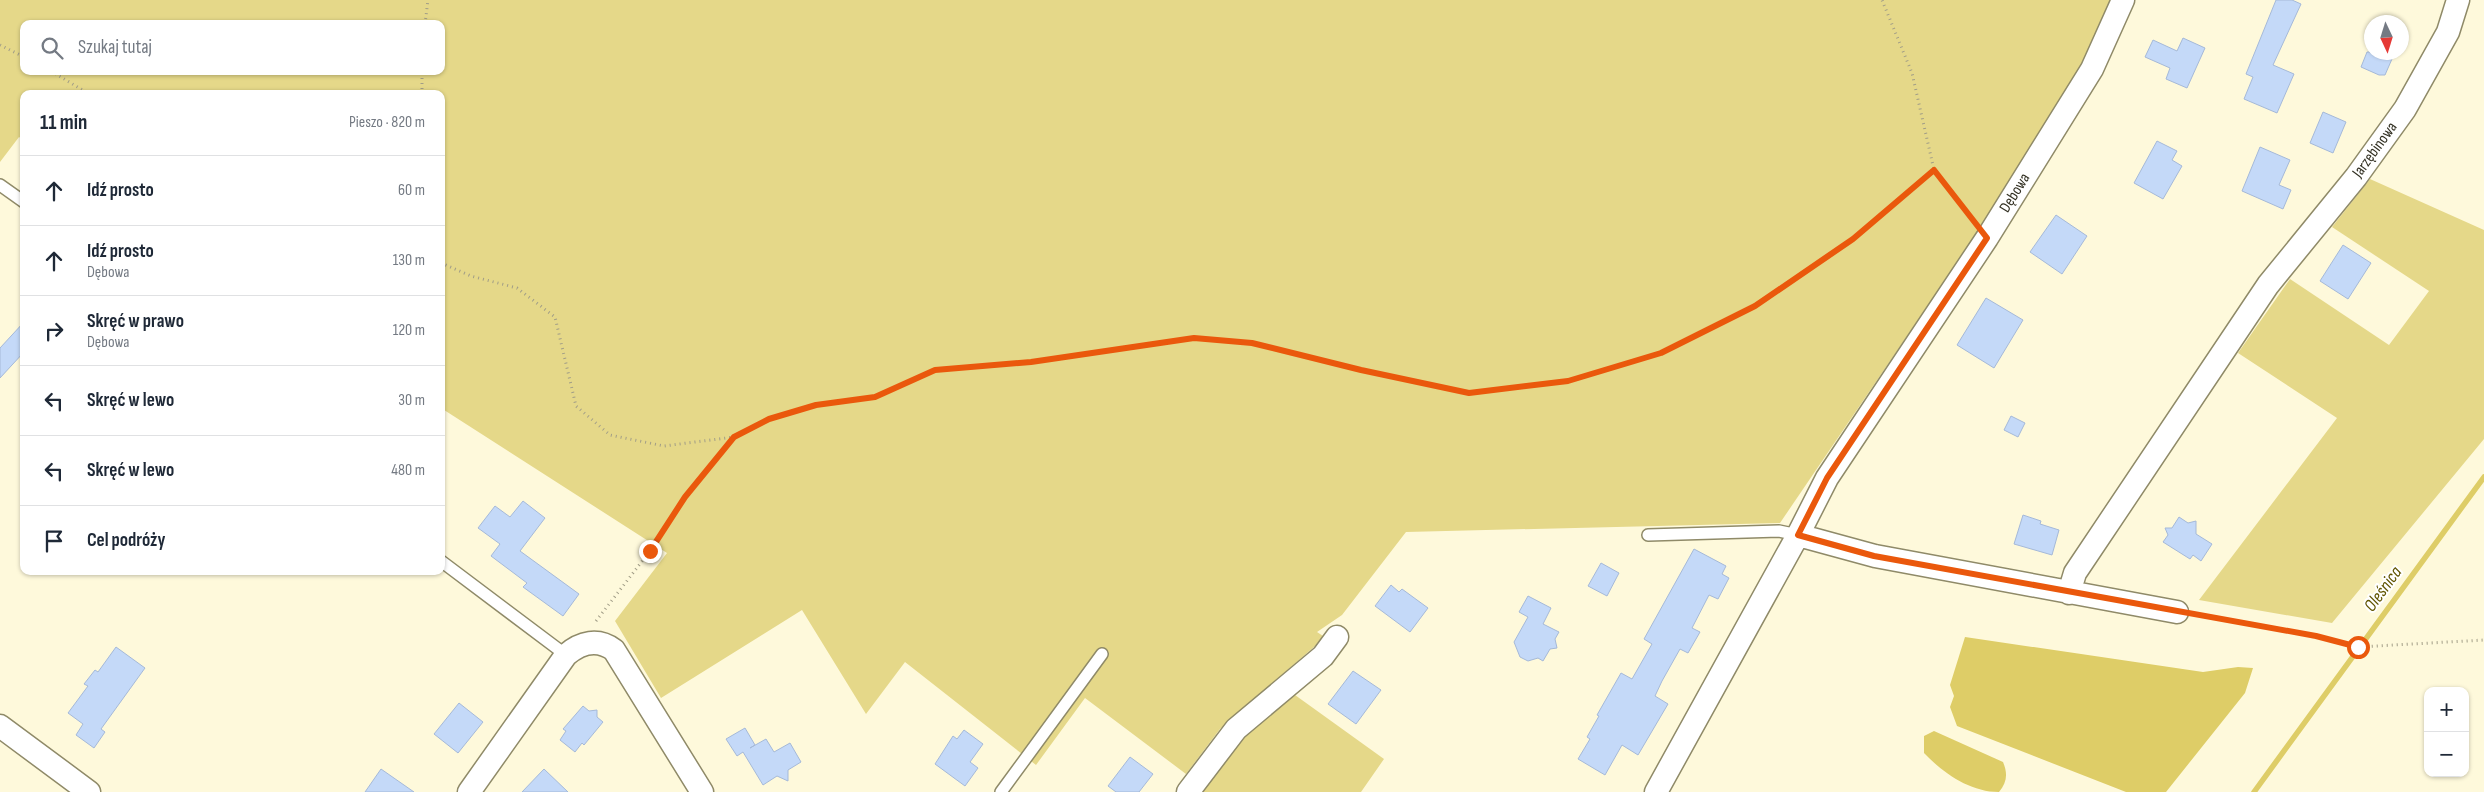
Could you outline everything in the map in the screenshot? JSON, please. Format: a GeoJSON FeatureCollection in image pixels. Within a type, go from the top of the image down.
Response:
{"type":"FeatureCollection","features":[{"type":"Feature","properties":{"kind":"street","name":"Dębowa"},"geometry":{"type":"LineString","coordinates":[[1656,792],[1798,535],[1827,478],[1987,238],[2092,69],[2123,0]]}},
{"type":"Feature","properties":{"kind":"street","name":"Jarzębinowa"},"geometry":{"type":"LineString","coordinates":[[2069,593],[2076,573],[2268,286],[2356,177],[2405,109],[2448,32],[2458,0]]}},
{"type":"Feature","properties":{"kind":"street"},"geometry":{"type":"LineString","coordinates":[[1798,535],[1874,556],[2177,612]]}},
{"type":"Feature","properties":{"kind":"street"},"geometry":{"type":"LineString","coordinates":[[1188,792],[1236,728],[1323,656],[1337,637]]}},
{"type":"Feature","properties":{"kind":"street"},"geometry":{"type":"LineString","coordinates":[[469,792],[575,649],[596,642],[614,650],[702,792]]}},
{"type":"Feature","properties":{"kind":"street"},"geometry":{"type":"LineString","coordinates":[[0,726],[90,792]]}},
{"type":"Feature","properties":{"kind":"lane"},"geometry":{"type":"LineString","coordinates":[[0,185],[20,199]]}},
{"type":"Feature","properties":{"kind":"lane"},"geometry":{"type":"LineString","coordinates":[[1648,535],[1779,531],[1798,535]]}},
{"type":"Feature","properties":{"kind":"lane"},"geometry":{"type":"LineString","coordinates":[[445,564],[575,649]]}},
{"type":"Feature","properties":{"kind":"lane"},"geometry":{"type":"LineString","coordinates":[[1001,792],[1102,654]]}},
{"type":"Feature","properties":{"kind":"path"},"geometry":{"type":"LineString","coordinates":[[426,20],[428,0]]}},
{"type":"Feature","properties":{"kind":"path"},"geometry":{"type":"LineString","coordinates":[[1882,0],[1912,73],[1934,170],[1987,238]]}},
{"type":"Feature","properties":{"kind":"path"},"geometry":{"type":"LineString","coordinates":[[0,45],[20,55]]}},
{"type":"Feature","properties":{"kind":"path"},"geometry":{"type":"LineString","coordinates":[[58,75],[82,90]]}},
{"type":"Feature","properties":{"kind":"path"},"geometry":{"type":"LineString","coordinates":[[422,75],[422,90]]}},
{"type":"Feature","properties":{"kind":"path"},"geometry":{"type":"LineString","coordinates":[[445,265],[471,276],[517,288],[554,317],[576,406],[610,435],[664,446],[734,437],[769,419],[816,405],[875,397],[935,370],[1031,362],[1194,338],[1252,343],[1361,370],[1469,393],[1568,381],[1661,353],[1755,306],[1853,239],[1934,170]]}},
{"type":"Feature","properties":{"kind":"path"},"geometry":{"type":"LineString","coordinates":[[575,649],[650,551],[685,497],[734,437]]}},
{"type":"Feature","properties":{"kind":"path"},"geometry":{"type":"LineString","coordinates":[[2177,612],[2316,636],[2358,647],[2484,640]]}},
{"type":"Feature","properties":{"kind":"shaded area"},"geometry":{"type":"Polygon","coordinates":[[[0,0],[2116,0],[2082,73],[1937,292],[1780,523],[1406,532],[1342,615],[1317,632],[1323,636],[1315,646],[1220,729],[1186,774],[1085,698],[1036,765],[905,662],[866,714],[802,610],[661,698],[615,621],[667,553],[445,411],[445,90],[20,90],[19,137],[0,162],[0,0]]]}},
{"type":"Feature","properties":{"kind":"shaded area"},"geometry":{"type":"Polygon","coordinates":[[[2370,179],[2484,230],[2484,439],[2332,623],[2199,600],[2337,418],[2238,353],[2290,279],[2389,345],[2429,291],[2332,227],[2370,179]]]}},
{"type":"Feature","properties":{"kind":"shaded area"},"geometry":{"type":"Polygon","coordinates":[[[1965,637],[2203,672],[2238,667],[2253,668],[2245,693],[2166,792],[2126,792],[1957,726],[1950,707],[1954,696],[1950,685],[1965,637]]]}},
{"type":"Feature","properties":{"kind":"shaded area"},"geometry":{"type":"Polygon","coordinates":[[[1295,695],[1384,759],[1361,792],[1202,792],[1239,742],[1295,695]]]}},
{"type":"Feature","properties":{"kind":"shaded area"},"geometry":{"type":"Polygon","coordinates":[[[1934,731],[2003,762],[2006,778],[1999,792],[1978,789],[1968,785],[1948,774],[1931,760],[1924,753],[1924,736],[1934,731]]]}},
{"type":"Feature","properties":{"kind":"building"},"geometry":{"type":"Polygon","coordinates":[[[2276,0],[2292,0],[2301,4],[2273,65],[2294,74],[2277,113],[2244,99],[2253,77],[2246,74],[2276,0]]]}},
{"type":"Feature","properties":{"kind":"building"},"geometry":{"type":"Polygon","coordinates":[[[2183,38],[2205,48],[2187,88],[2166,79],[2170,68],[2145,57],[2153,40],[2177,51],[2183,38]]]}},
{"type":"Feature","properties":{"kind":"building"},"geometry":{"type":"Polygon","coordinates":[[[2364,60],[2392,60],[2385,75],[2379,75],[2361,67],[2364,60]]]}},
{"type":"Feature","properties":{"kind":"building"},"geometry":{"type":"Polygon","coordinates":[[[2323,112],[2346,122],[2333,153],[2310,143],[2323,112]]]}},
{"type":"Feature","properties":{"kind":"building"},"geometry":{"type":"Polygon","coordinates":[[[2157,141],[2177,151],[2172,160],[2182,166],[2163,199],[2134,183],[2157,141]]]}},
{"type":"Feature","properties":{"kind":"building"},"geometry":{"type":"Polygon","coordinates":[[[2260,147],[2290,160],[2279,185],[2291,190],[2283,209],[2242,191],[2260,147]]]}},
{"type":"Feature","properties":{"kind":"building"},"geometry":{"type":"Polygon","coordinates":[[[2056,215],[2087,236],[2062,274],[2030,252],[2056,215]]]}},
{"type":"Feature","properties":{"kind":"building"},"geometry":{"type":"Polygon","coordinates":[[[2343,245],[2371,263],[2348,299],[2320,281],[2343,245]]]}},
{"type":"Feature","properties":{"kind":"building"},"geometry":{"type":"Polygon","coordinates":[[[1986,298],[2023,320],[1994,368],[1957,345],[1986,298]]]}},
{"type":"Feature","properties":{"kind":"building"},"geometry":{"type":"Polygon","coordinates":[[[20,326],[20,356],[0,378],[0,348],[20,326]]]}},
{"type":"Feature","properties":{"kind":"building"},"geometry":{"type":"Polygon","coordinates":[[[2011,416],[2025,423],[2018,437],[2004,430],[2011,416]]]}},
{"type":"Feature","properties":{"kind":"building"},"geometry":{"type":"Polygon","coordinates":[[[523,501],[545,518],[520,551],[579,594],[563,616],[523,587],[527,583],[491,556],[500,544],[478,528],[495,506],[510,517],[523,501]]]}},
{"type":"Feature","properties":{"kind":"building"},"geometry":{"type":"Polygon","coordinates":[[[2023,515],[2041,521],[2040,524],[2059,530],[2052,555],[2014,544],[2023,515]]]}},
{"type":"Feature","properties":{"kind":"building"},"geometry":{"type":"Polygon","coordinates":[[[2179,517],[2188,523],[2196,521],[2196,534],[2212,544],[2201,561],[2193,555],[2190,559],[2163,542],[2168,535],[2165,528],[2172,528],[2179,517]]]}},
{"type":"Feature","properties":{"kind":"building"},"geometry":{"type":"Polygon","coordinates":[[[1694,549],[1726,566],[1722,574],[1729,578],[1718,599],[1709,595],[1692,628],[1700,632],[1688,653],[1680,649],[1662,681],[1655,696],[1668,704],[1638,755],[1622,745],[1605,775],[1578,759],[1590,739],[1587,737],[1599,716],[1597,715],[1621,673],[1632,679],[1652,644],[1644,639],[1694,549]]]}},
{"type":"Feature","properties":{"kind":"building"},"geometry":{"type":"Polygon","coordinates":[[[1601,563],[1619,573],[1607,596],[1588,586],[1601,563]]]}},
{"type":"Feature","properties":{"kind":"building"},"geometry":{"type":"Polygon","coordinates":[[[1391,585],[1399,592],[1402,589],[1428,608],[1410,632],[1375,606],[1391,585]]]}},
{"type":"Feature","properties":{"kind":"building"},"geometry":{"type":"Polygon","coordinates":[[[1528,596],[1551,608],[1543,624],[1559,632],[1555,639],[1557,648],[1550,649],[1543,661],[1538,658],[1528,661],[1520,657],[1514,642],[1528,617],[1519,612],[1528,596]]]}},
{"type":"Feature","properties":{"kind":"building"},"geometry":{"type":"Polygon","coordinates":[[[116,647],[145,668],[101,729],[105,732],[94,748],[76,735],[83,724],[68,713],[88,686],[84,684],[95,670],[98,672],[116,647]]]}},
{"type":"Feature","properties":{"kind":"building"},"geometry":{"type":"Polygon","coordinates":[[[1353,671],[1381,690],[1356,724],[1328,704],[1353,671]]]}},
{"type":"Feature","properties":{"kind":"building"},"geometry":{"type":"Polygon","coordinates":[[[459,703],[483,722],[458,753],[434,734],[459,703]]]}},
{"type":"Feature","properties":{"kind":"building"},"geometry":{"type":"Polygon","coordinates":[[[583,706],[589,711],[597,710],[597,717],[603,722],[584,745],[582,743],[575,752],[560,740],[566,731],[563,729],[583,706]]]}},
{"type":"Feature","properties":{"kind":"building"},"geometry":{"type":"Polygon","coordinates":[[[745,728],[755,745],[750,748],[766,739],[774,752],[790,743],[801,762],[788,770],[788,781],[777,776],[763,785],[743,752],[737,756],[726,739],[745,728]]]}},
{"type":"Feature","properties":{"kind":"building"},"geometry":{"type":"Polygon","coordinates":[[[964,730],[983,744],[970,762],[978,768],[965,786],[935,764],[953,736],[957,739],[964,730]]]}},
{"type":"Feature","properties":{"kind":"building"},"geometry":{"type":"Polygon","coordinates":[[[1130,757],[1153,774],[1139,792],[1116,792],[1108,786],[1130,757]]]}},
{"type":"Feature","properties":{"kind":"building"},"geometry":{"type":"Polygon","coordinates":[[[381,769],[414,792],[365,792],[381,769]]]}},
{"type":"Feature","properties":{"kind":"building"},"geometry":{"type":"Polygon","coordinates":[[[544,769],[568,792],[522,792],[544,769]]]}},
{"type":"Feature","properties":{"kind":"waterway","name":"Oleśnica"},"geometry":{"type":"LineString","coordinates":[[2254,792],[2484,477]]}},
{"type":"Feature","properties":{"kind":"route"},"geometry":{"type":"LineString","coordinates":[[650,551],[685,497],[734,437],[769,419],[816,405],[875,397],[935,370],[1031,362],[1194,338],[1252,343],[1361,370],[1469,393],[1568,381],[1661,353],[1755,306],[1853,239],[1934,170],[1987,238],[1827,478],[1798,535],[1874,556],[2069,593],[2316,636],[2358,647]]}}]}
